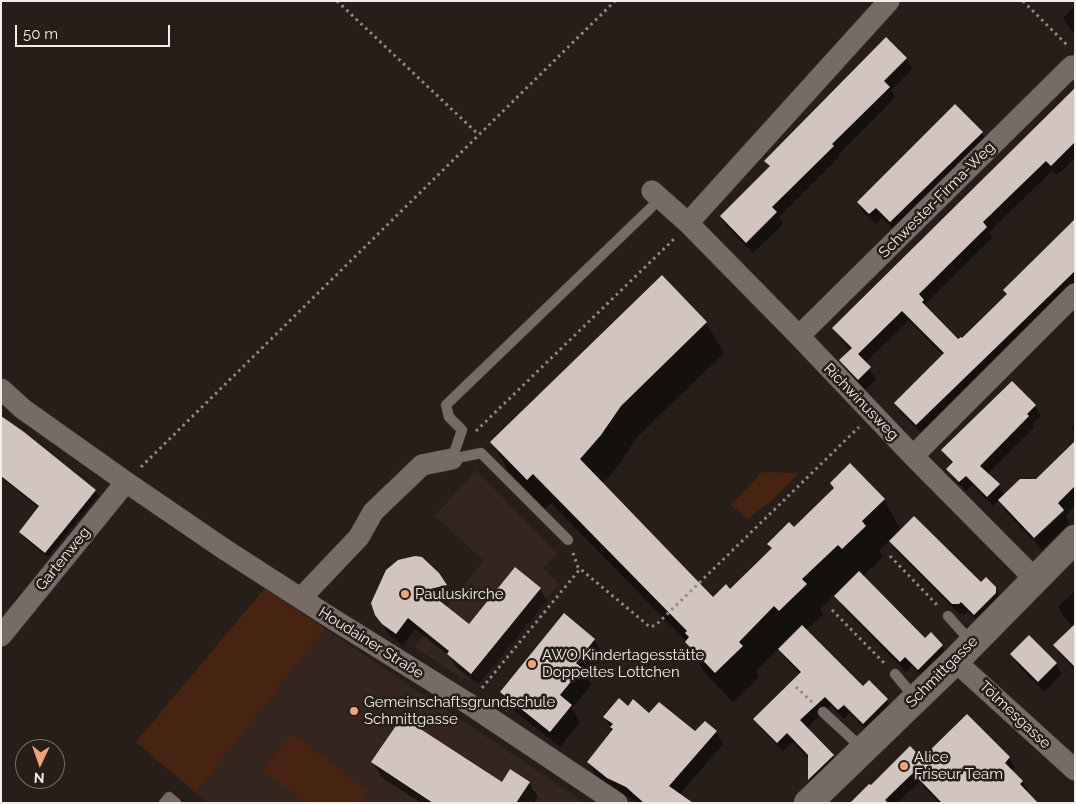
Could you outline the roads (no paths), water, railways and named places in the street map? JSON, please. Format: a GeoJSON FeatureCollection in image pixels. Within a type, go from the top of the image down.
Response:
{"type":"FeatureCollection","features":[{"type":"Feature","properties":{"kind":"main road","name":"Schmittgasse"},"geometry":{"type":"LineString","coordinates":[[808,803],[955,660],[1075,539]]}},
{"type":"Feature","properties":{"kind":"street"},"geometry":{"type":"LineString","coordinates":[[688,224],[889,1]]}},
{"type":"Feature","properties":{"kind":"street","name":"Schwester-Firma-Weg"},"geometry":{"type":"LineString","coordinates":[[799,336],[1072,66],[1075,69]]}},
{"type":"Feature","properties":{"kind":"street","name":"Richwinusweg"},"geometry":{"type":"LineString","coordinates":[[656,195],[688,224],[799,336],[872,414],[1035,579]]}},
{"type":"Feature","properties":{"kind":"street"},"geometry":{"type":"LineString","coordinates":[[913,456],[1075,294]]}},
{"type":"Feature","properties":{"kind":"street","name":"Houdainer Straße"},"geometry":{"type":"LineString","coordinates":[[1,388],[23,408],[126,482],[301,598],[469,704],[617,803]]}},
{"type":"Feature","properties":{"kind":"street","name":"Houdainer Straße"},"geometry":{"type":"LineString","coordinates":[[301,598],[359,537],[373,512],[422,465],[452,459]]}},
{"type":"Feature","properties":{"kind":"street","name":"Gartenweg"},"geometry":{"type":"LineString","coordinates":[[1,636],[126,482]]}},
{"type":"Feature","properties":{"kind":"street","name":"Tölmesgasse"},"geometry":{"type":"LineString","coordinates":[[955,660],[1075,770]]}},
{"type":"Feature","properties":{"kind":"lane"},"geometry":{"type":"LineString","coordinates":[[452,459],[462,430],[449,417],[446,405],[656,195]]}},
{"type":"Feature","properties":{"kind":"lane"},"geometry":{"type":"LineString","coordinates":[[452,459],[481,453],[568,540]]}},
{"type":"Feature","properties":{"kind":"lane"},"geometry":{"type":"LineString","coordinates":[[948,616],[965,635]]}},
{"type":"Feature","properties":{"kind":"lane"},"geometry":{"type":"LineString","coordinates":[[895,674],[915,698]]}},
{"type":"Feature","properties":{"kind":"lane"},"geometry":{"type":"LineString","coordinates":[[823,712],[863,750]]}},
{"type":"Feature","properties":{"kind":"lane"},"geometry":{"type":"LineString","coordinates":[[164,803],[169,797],[176,803]]}},
{"type":"Feature","properties":{"kind":"place","name":"Pauluskirche"},"geometry":{"type":"Point","coordinates":[405,594]}},
{"type":"Feature","properties":{"kind":"place","name":"AWO Kindertagesstätte Doppeltes Lottchen"},"geometry":{"type":"Point","coordinates":[532,664]}},
{"type":"Feature","properties":{"kind":"place","name":"Gemeinschaftsgrundschule Schmittgasse"},"geometry":{"type":"Point","coordinates":[354,711]}},
{"type":"Feature","properties":{"kind":"place","name":"Alice Friseur Team"},"geometry":{"type":"Point","coordinates":[904,766]}}]}
